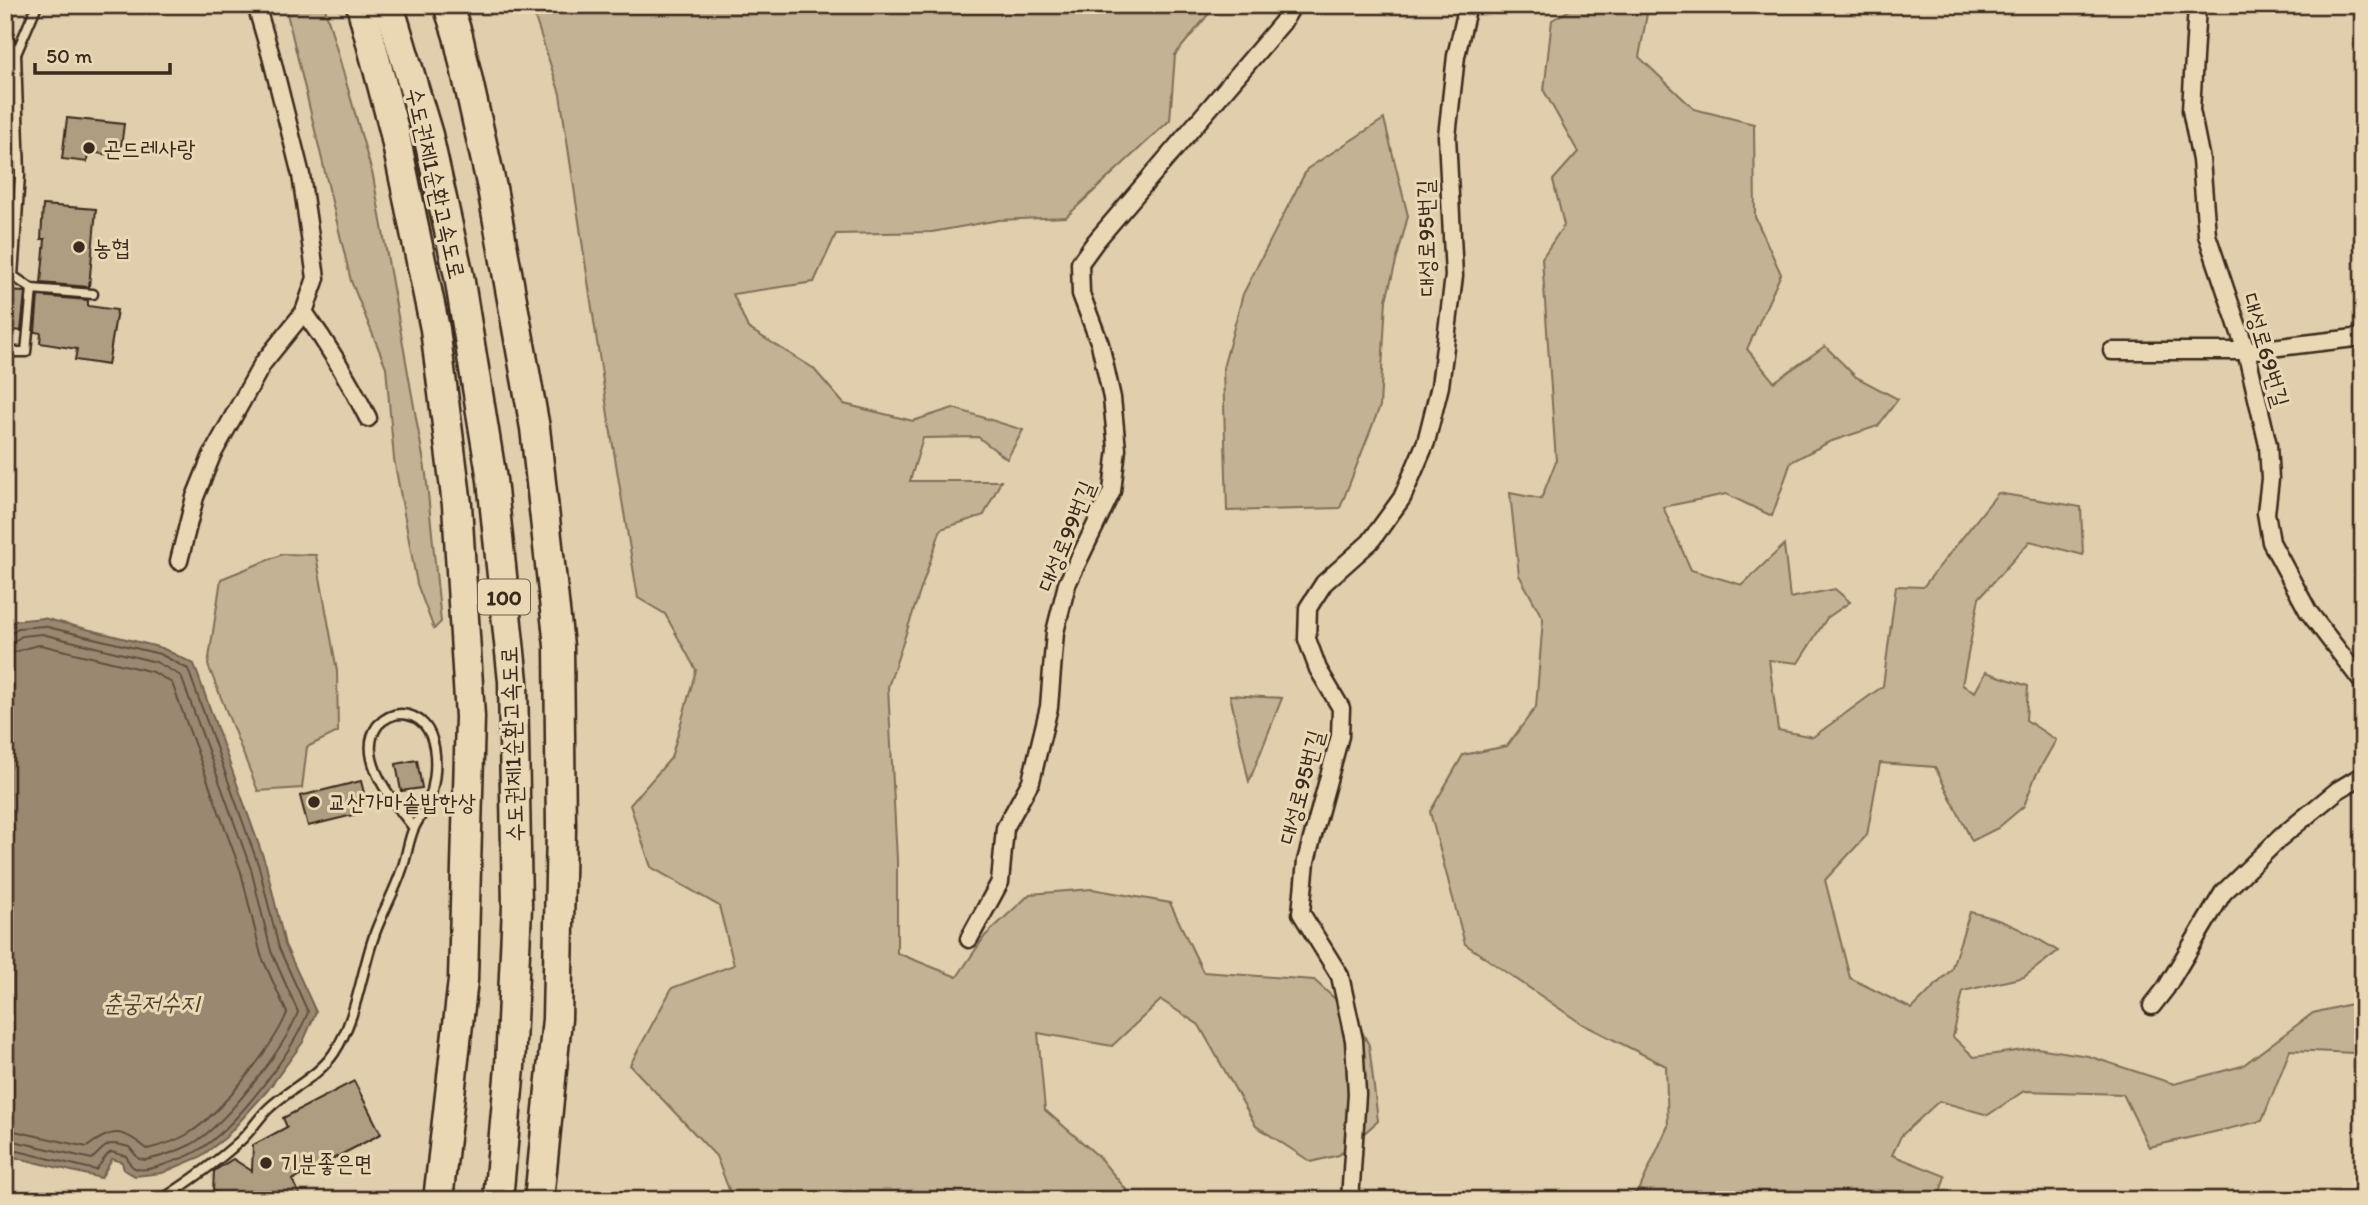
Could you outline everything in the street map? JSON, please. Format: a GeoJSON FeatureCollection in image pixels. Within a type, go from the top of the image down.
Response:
{"type":"FeatureCollection","features":[{"type":"Feature","properties":{"kind":"highway","name":"수도권제1순환고속도로"},"geometry":{"type":"LineString","coordinates":[[361,5],[394,130],[435,328],[458,532],[470,717],[463,981],[438,1200]]}},
{"type":"Feature","properties":{"kind":"highway","name":"수도권제1순환고속도로"},"geometry":{"type":"LineString","coordinates":[[389,5],[428,135],[458,276],[492,480],[513,681],[517,906],[510,1067],[498,1200]]}},
{"type":"Feature","properties":{"kind":"highway","name":"수도권제1순환고속도로"},"geometry":{"type":"LineString","coordinates":[[448,5],[458,36],[492,188],[535,428],[559,646],[561,829],[557,1019],[539,1200]]}},
{"type":"Feature","properties":{"kind":"street"},"geometry":{"type":"LineString","coordinates":[[180,561],[195,497],[212,455],[263,363],[304,312],[316,278],[301,175],[256,5]]}},
{"type":"Feature","properties":{"kind":"street","name":"대성로99번길"},"geometry":{"type":"LineString","coordinates":[[969,939],[1000,882],[1005,828],[1031,781],[1049,707],[1055,632],[1067,584],[1112,491],[1117,449],[1112,398],[1100,344],[1081,294],[1080,263],[1282,23],[1293,5]]}},
{"type":"Feature","properties":{"kind":"street","name":"대성로95번길"},"geometry":{"type":"LineString","coordinates":[[1350,1200],[1357,1094],[1354,1040],[1339,975],[1301,913],[1306,861],[1340,736],[1341,708],[1318,669],[1307,639],[1308,608],[1324,583],[1370,542],[1402,498],[1426,442],[1440,386],[1454,276],[1447,136],[1456,56],[1468,5]]}},
{"type":"Feature","properties":{"kind":"street","name":"대성로69번길"},"geometry":{"type":"LineString","coordinates":[[2197,5],[2191,110],[2201,160],[2207,235],[2246,351],[2268,445],[2270,479],[2266,513],[2271,542],[2308,611],[2363,683]]}},
{"type":"Feature","properties":{"kind":"street"},"geometry":{"type":"LineString","coordinates":[[304,312],[344,371],[368,418]]}},
{"type":"Feature","properties":{"kind":"street"},"geometry":{"type":"LineString","coordinates":[[2112,351],[2246,351],[2363,337]]}},
{"type":"Feature","properties":{"kind":"street"},"geometry":{"type":"LineString","coordinates":[[2152,1006],[2166,988],[2223,893],[2281,837],[2339,790],[2363,775]]}},
{"type":"Feature","properties":{"kind":"lane"},"geometry":{"type":"LineString","coordinates":[[37,5],[16,54],[20,175],[9,275],[32,289],[93,294]]}},
{"type":"Feature","properties":{"kind":"lane"},"geometry":{"type":"LineString","coordinates":[[5,34],[16,54]]}},
{"type":"Feature","properties":{"kind":"lane"},"geometry":{"type":"LineString","coordinates":[[5,167],[18,134]]}},
{"type":"Feature","properties":{"kind":"lane"},"geometry":{"type":"LineString","coordinates":[[5,352],[26,352],[32,289]]}},
{"type":"Feature","properties":{"kind":"lane"},"geometry":{"type":"LineString","coordinates":[[161,1200],[243,1139],[270,1106],[295,1090],[322,1067],[334,1053],[345,1031],[375,933],[402,869],[414,828],[429,802],[434,782],[433,739],[426,725],[416,718],[400,714],[384,719],[375,729],[370,746],[375,768],[387,794],[414,828]]}},
{"type":"Feature","properties":{"kind":"path"},"geometry":{"type":"LineString","coordinates":[[5,12],[8,5]]}},
{"type":"Feature","properties":{"kind":"shaded area"},"geometry":{"type":"Polygon","coordinates":[[[285,5],[324,5],[373,176],[426,474],[441,622],[434,629],[417,584],[394,459],[386,367],[351,281],[285,5]]]}},
{"type":"Feature","properties":{"kind":"shaded area"},"geometry":{"type":"Polygon","coordinates":[[[531,5],[1216,5],[1175,55],[1170,120],[1066,217],[999,220],[932,232],[836,234],[814,282],[733,294],[748,328],[813,368],[844,404],[913,421],[953,408],[1023,430],[1007,459],[978,437],[923,438],[910,481],[1001,481],[984,515],[941,529],[888,687],[897,860],[897,953],[957,977],[985,936],[1030,894],[1092,889],[1170,903],[1203,972],[1314,980],[1354,1016],[1369,1045],[1378,1121],[1339,1155],[1311,1162],[1256,1126],[1199,1025],[1161,1000],[1112,1046],[1038,1033],[1045,1110],[1098,1156],[1135,1200],[733,1200],[716,1156],[630,1065],[672,988],[734,965],[719,906],[651,867],[630,805],[671,758],[696,670],[665,614],[638,598],[560,94],[531,5]]]}},
{"type":"Feature","properties":{"kind":"shaded area"},"geometry":{"type":"Polygon","coordinates":[[[1579,5],[1624,5],[1647,14],[1639,57],[1694,109],[1754,124],[1755,217],[1781,274],[1747,349],[1774,382],[1825,346],[1856,377],[1898,399],[1878,426],[1829,442],[1791,462],[1772,516],[1726,494],[1663,507],[1691,570],[1742,585],[1784,545],[1790,598],[1835,589],[1850,602],[1827,618],[1798,663],[1769,660],[1778,730],[1813,737],[1883,686],[1896,586],[1923,587],[1998,493],[2081,507],[2083,555],[2030,541],[1979,598],[1962,685],[1975,692],[1986,672],[2028,686],[2026,720],[2056,740],[2035,777],[2024,806],[1998,828],[1972,841],[1935,767],[1880,763],[1867,835],[1825,880],[1850,978],[1912,1009],[1951,970],[1970,912],[2016,927],[2058,951],[2024,977],[1963,991],[1953,1037],[1974,1057],[2037,1048],[2088,1056],[2174,1084],[2242,1066],[2313,1013],[2363,1001],[2363,1079],[2354,1081],[2354,1053],[2290,1050],[2262,1121],[2149,1147],[2123,1094],[2024,1091],[1988,1115],[1939,1101],[1901,1136],[1892,1155],[1945,1176],[1938,1200],[1628,1200],[1640,1188],[1668,1126],[1666,1066],[1582,1024],[1465,944],[1430,812],[1463,755],[1507,746],[1536,707],[1543,619],[1519,575],[1510,493],[1541,499],[1556,461],[1542,258],[1564,225],[1553,180],[1578,152],[1544,91],[1552,20],[1579,5]]]}},
{"type":"Feature","properties":{"kind":"shaded area"},"geometry":{"type":"Polygon","coordinates":[[[1384,119],[1408,216],[1386,300],[1380,406],[1340,508],[1227,511],[1223,368],[1243,294],[1307,169],[1384,119]]]}},
{"type":"Feature","properties":{"kind":"shaded area"},"geometry":{"type":"Polygon","coordinates":[[[283,554],[316,555],[337,671],[338,732],[307,747],[302,788],[258,791],[208,665],[221,579],[283,554]]]}},
{"type":"Feature","properties":{"kind":"shaded area"},"geometry":{"type":"Polygon","coordinates":[[[1230,695],[1282,698],[1249,782],[1230,695]]]}},
{"type":"Feature","properties":{"kind":"water","name":"춘궁저수지"},"geometry":{"type":"Polygon","coordinates":[[[43,618],[162,648],[194,664],[266,865],[285,945],[316,1012],[303,1042],[267,1091],[225,1138],[200,1157],[162,1173],[135,1176],[124,1170],[122,1162],[112,1159],[101,1178],[5,1155],[5,630],[14,621],[43,618]]]}},
{"type":"Feature","properties":{"kind":"building"},"geometry":{"type":"Polygon","coordinates":[[[67,118],[124,124],[120,156],[88,152],[87,162],[62,159],[67,118]]]}},
{"type":"Feature","properties":{"kind":"building"},"geometry":{"type":"Polygon","coordinates":[[[43,205],[96,209],[89,287],[41,283],[45,239],[41,239],[43,205]]]}},
{"type":"Feature","properties":{"kind":"building"},"geometry":{"type":"Polygon","coordinates":[[[5,291],[25,292],[21,331],[5,329],[5,291]]]}},
{"type":"Feature","properties":{"kind":"building"},"geometry":{"type":"Polygon","coordinates":[[[38,296],[88,300],[88,306],[117,310],[108,365],[75,360],[77,349],[40,343],[41,333],[35,332],[38,296]]]}},
{"type":"Feature","properties":{"kind":"building"},"geometry":{"type":"Polygon","coordinates":[[[417,760],[422,788],[401,791],[396,764],[417,760]]]}},
{"type":"Feature","properties":{"kind":"building"},"geometry":{"type":"Polygon","coordinates":[[[361,781],[365,797],[357,799],[361,813],[308,826],[300,796],[361,781]]]}},
{"type":"Feature","properties":{"kind":"building"},"geometry":{"type":"Polygon","coordinates":[[[354,1081],[381,1134],[292,1180],[303,1200],[230,1200],[213,1191],[214,1171],[233,1159],[252,1171],[253,1145],[287,1127],[283,1118],[354,1081]]]}},
{"type":"Feature","properties":{"kind":"place","name":"곤드레사랑"},"geometry":{"type":"Point","coordinates":[89,148]}},
{"type":"Feature","properties":{"kind":"place","name":"농협"},"geometry":{"type":"Point","coordinates":[79,247]}},
{"type":"Feature","properties":{"kind":"place","name":"교산가마솥밥한상"},"geometry":{"type":"Point","coordinates":[314,802]}},
{"type":"Feature","properties":{"kind":"place","name":"기분좋은면"},"geometry":{"type":"Point","coordinates":[266,1163]}}]}
